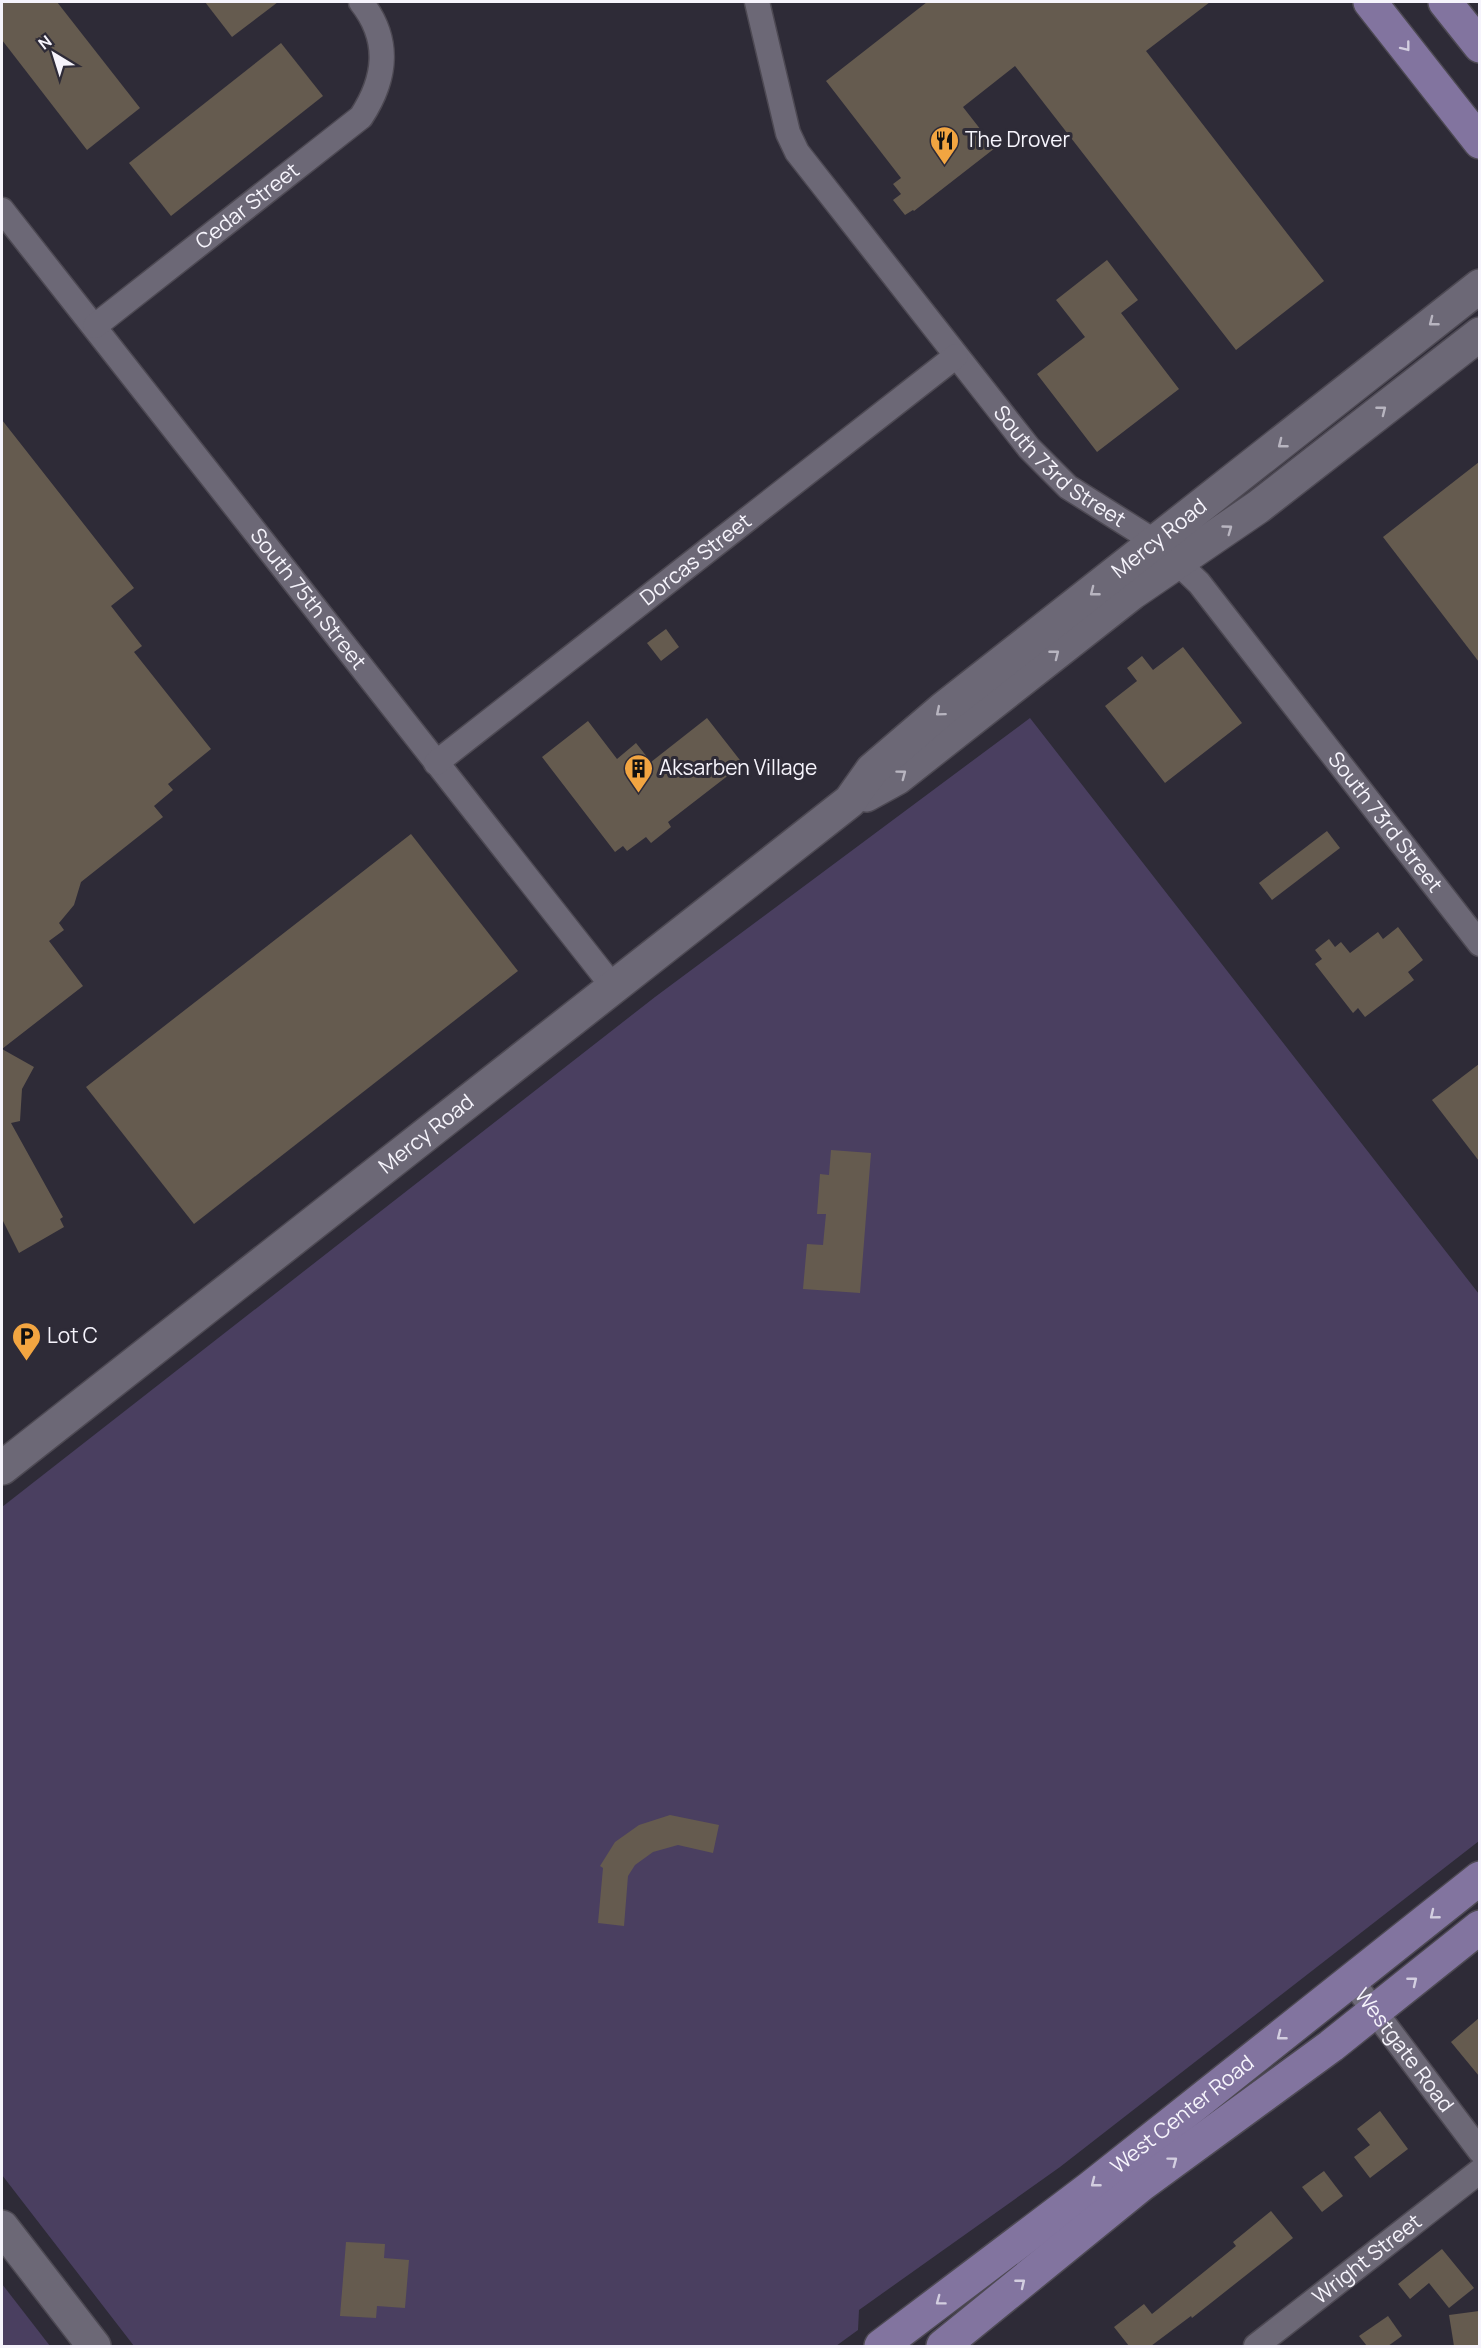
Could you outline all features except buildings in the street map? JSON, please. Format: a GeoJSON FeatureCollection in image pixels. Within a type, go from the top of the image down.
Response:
{"type":"FeatureCollection","features":[{"type":"Feature","properties":{"kind":"main road"},"geometry":{"type":"LineString","coordinates":[[1370,2],[1479,142]]}},
{"type":"Feature","properties":{"kind":"main road"},"geometry":{"type":"LineString","coordinates":[[1445,2],[1479,46]]}},
{"type":"Feature","properties":{"kind":"main road","name":"Mercy Road"},"geometry":{"type":"LineString","coordinates":[[2,1468],[850,801],[871,793],[897,778],[1132,593],[1168,552],[1479,286]]}},
{"type":"Feature","properties":{"kind":"main road","name":"Mercy Road"},"geometry":{"type":"LineString","coordinates":[[1168,552],[1258,507],[1479,334]]}},
{"type":"Feature","properties":{"kind":"main road","name":"West Center Road"},"geometry":{"type":"LineString","coordinates":[[881,2346],[1090,2188],[1479,1878]]}},
{"type":"Feature","properties":{"kind":"main road","name":"West Center Road"},"geometry":{"type":"LineString","coordinates":[[943,2346],[1141,2185],[1376,2011],[1479,1927]]}},
{"type":"Feature","properties":{"kind":"main road"},"geometry":{"type":"LineString","coordinates":[[2,2227],[94,2346]]}},
{"type":"Feature","properties":{"kind":"street","name":"Cedar Street"},"geometry":{"type":"LineString","coordinates":[[95,326],[352,127],[374,97],[381,72],[380,38],[370,13],[361,2]]}},
{"type":"Feature","properties":{"kind":"street","name":"South 73rd Street"},"geometry":{"type":"LineString","coordinates":[[757,2],[788,133],[797,152],[956,356],[1051,473],[1085,500],[1168,552],[1214,602],[1479,945]]}},
{"type":"Feature","properties":{"kind":"street","name":"South 75th Street"},"geometry":{"type":"LineString","coordinates":[[2,210],[95,326],[282,570],[614,988]]}},
{"type":"Feature","properties":{"kind":"street","name":"Dorcas Street"},"geometry":{"type":"LineString","coordinates":[[436,763],[956,356]]}},
{"type":"Feature","properties":{"kind":"street","name":"Westgate Road"},"geometry":{"type":"LineString","coordinates":[[1351,1980],[1479,2151]]}},
{"type":"Feature","properties":{"kind":"street","name":"Wright Street"},"geometry":{"type":"LineString","coordinates":[[1256,2346],[1479,2171]]}},
{"type":"Feature","properties":{"kind":"shaded area"},"geometry":{"type":"Polygon","coordinates":[[[1030,718],[1479,1294],[1479,1841],[1060,2167],[859,2310],[858,2330],[836,2346],[134,2346],[2,2175],[2,1507],[655,997],[1030,718]]]}},
{"type":"Feature","properties":{"kind":"shaded area"},"geometry":{"type":"Polygon","coordinates":[[[2,2284],[50,2346],[2,2346],[2,2284]]]}},
{"type":"Feature","properties":{"kind":"place","name":"The Drover"},"geometry":{"type":"Point","coordinates":[944,166]}},
{"type":"Feature","properties":{"kind":"place","name":"Aksarben Village"},"geometry":{"type":"Point","coordinates":[638,794]}},
{"type":"Feature","properties":{"kind":"place","name":"Lot C"},"geometry":{"type":"Point","coordinates":[26,1362]}}]}
